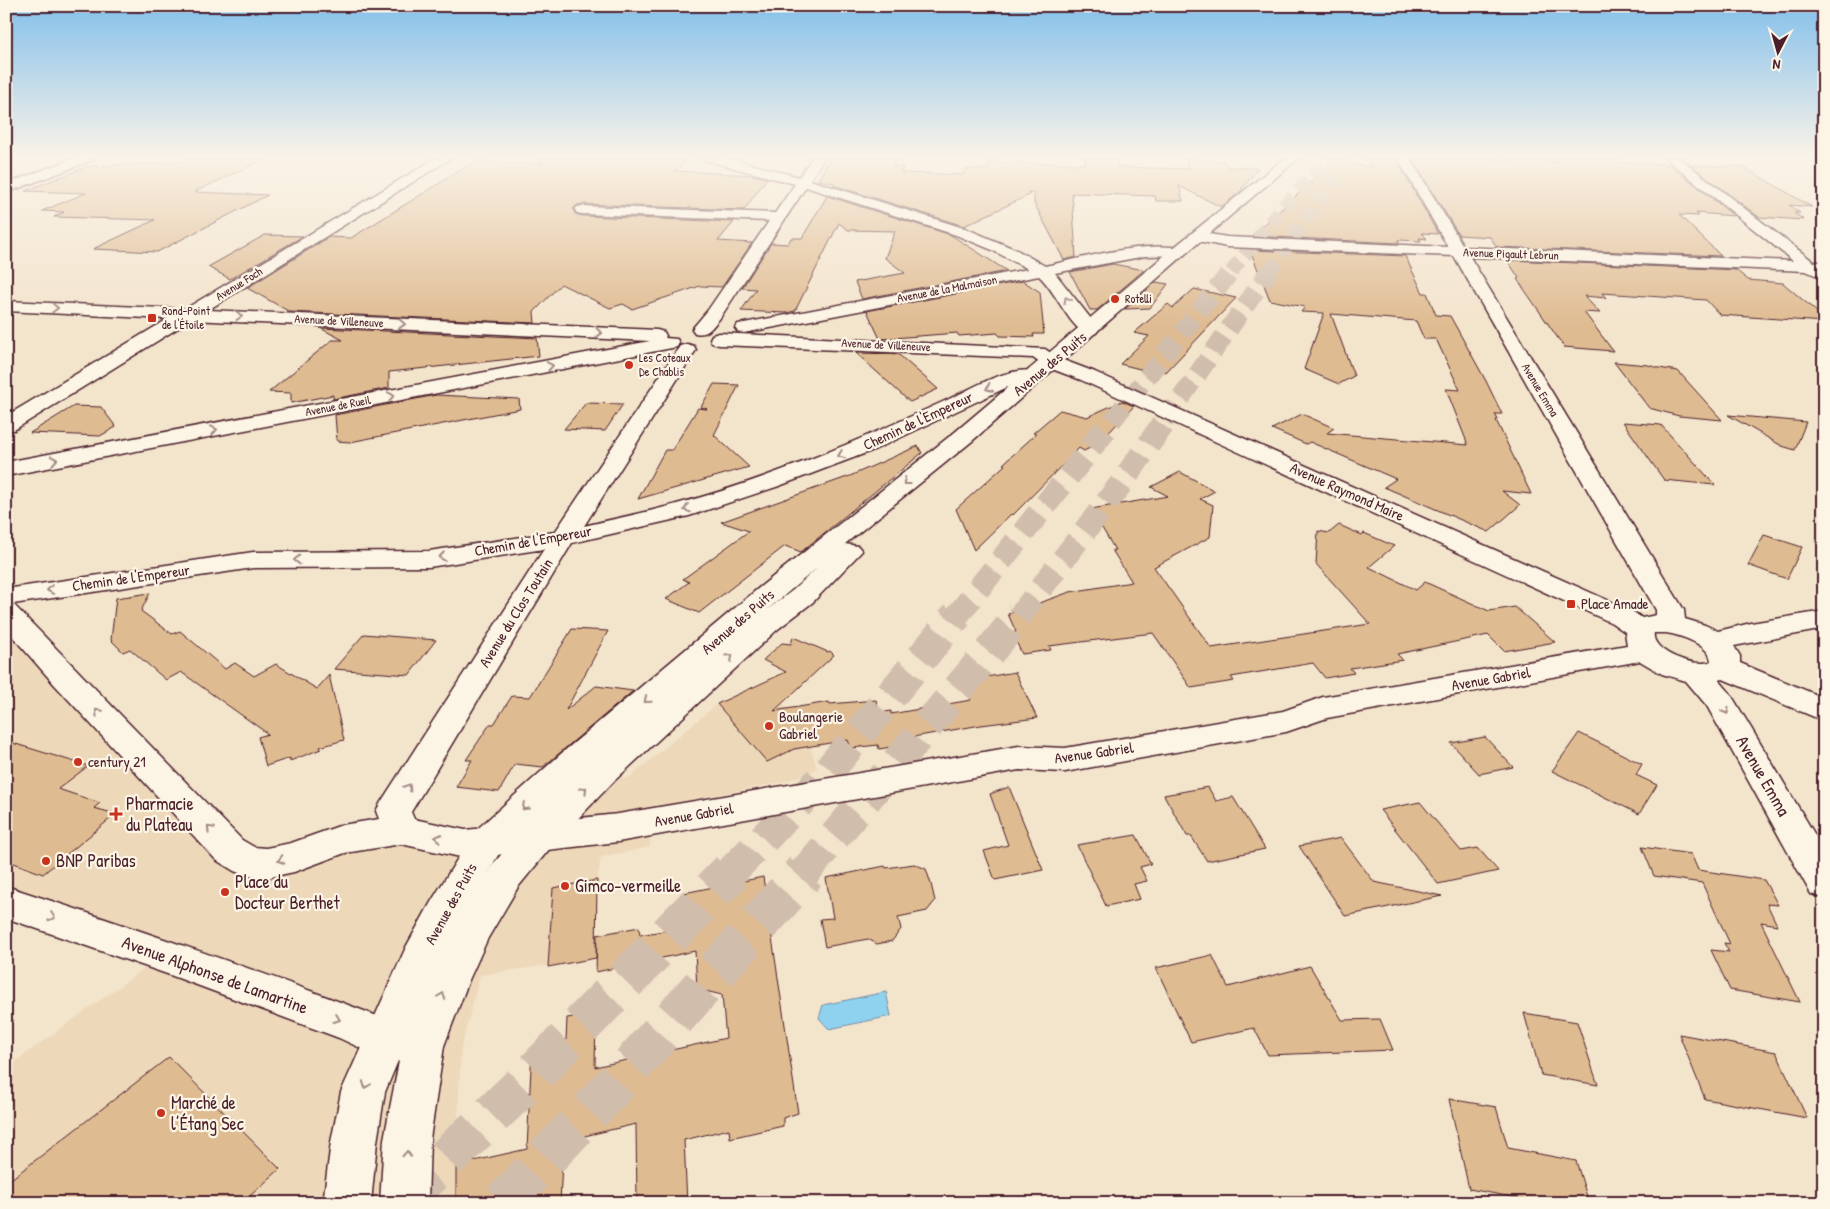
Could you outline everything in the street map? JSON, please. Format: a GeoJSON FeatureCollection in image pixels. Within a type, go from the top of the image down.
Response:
{"type":"FeatureCollection","features":[{"type":"Feature","properties":{"kind":"street","name":"Avenue Foch"},"geometry":{"type":"LineString","coordinates":[[6,425],[355,213]]}},
{"type":"Feature","properties":{"kind":"street"},"geometry":{"type":"LineString","coordinates":[[678,213],[778,217]]}},
{"type":"Feature","properties":{"kind":"street"},"geometry":{"type":"LineString","coordinates":[[676,344],[709,347],[713,334],[714,314],[780,213]]}},
{"type":"Feature","properties":{"kind":"street"},"geometry":{"type":"LineString","coordinates":[[906,213],[980,239],[1023,260],[1053,280],[1065,295],[1074,313],[1090,329]]}},
{"type":"Feature","properties":{"kind":"street","name":"Avenue des Puits"},"geometry":{"type":"LineString","coordinates":[[404,1203],[407,1139],[404,1043],[420,959],[444,913],[486,842],[575,761],[803,596],[827,559],[1051,368],[1153,293],[1192,256],[1206,239],[1235,213]]}},
{"type":"Feature","properties":{"kind":"street","name":"Avenue Emma"},"geometry":{"type":"LineString","coordinates":[[1436,213],[1670,610],[1671,624]]}},
{"type":"Feature","properties":{"kind":"street"},"geometry":{"type":"LineString","coordinates":[[1745,213],[1817,267],[1824,277]]}},
{"type":"Feature","properties":{"kind":"street","name":"Avenue des Puits"},"geometry":{"type":"LineString","coordinates":[[827,559],[1051,368],[1090,329],[1178,252],[1206,239]]}},
{"type":"Feature","properties":{"kind":"street","name":"Avenue Pigault Lebrun"},"geometry":{"type":"LineString","coordinates":[[1206,239],[1236,243],[1817,267]]}},
{"type":"Feature","properties":{"kind":"street","name":"Avenue de la Malmaison"},"geometry":{"type":"LineString","coordinates":[[713,334],[1146,251],[1178,252]]}},
{"type":"Feature","properties":{"kind":"street"},"geometry":{"type":"LineString","coordinates":[[1135,290],[1153,293]]}},
{"type":"Feature","properties":{"kind":"street","name":"Avenue de Villeneuve"},"geometry":{"type":"LineString","coordinates":[[6,306],[653,335],[676,344]]}},
{"type":"Feature","properties":{"kind":"street","name":"Avenue de Villeneuve"},"geometry":{"type":"LineString","coordinates":[[713,334],[1038,353],[1051,368]]}},
{"type":"Feature","properties":{"kind":"street","name":"Avenue de Rueil"},"geometry":{"type":"LineString","coordinates":[[6,469],[676,344]]}},
{"type":"Feature","properties":{"kind":"street","name":"Avenue du Clos Toutain"},"geometry":{"type":"LineString","coordinates":[[401,830],[393,811],[563,538],[676,344]]}},
{"type":"Feature","properties":{"kind":"street","name":"Chemin de l'Empereur"},"geometry":{"type":"LineString","coordinates":[[6,597],[252,560],[429,559],[563,538],[680,511],[771,481],[866,445],[1010,378],[1051,368]]}},
{"type":"Feature","properties":{"kind":"street","name":"Avenue Raymond Maire"},"geometry":{"type":"LineString","coordinates":[[1051,368],[1088,376],[1622,617],[1668,665],[1711,661]]}},
{"type":"Feature","properties":{"kind":"street"},"geometry":{"type":"LineString","coordinates":[[6,611],[65,677],[229,850],[247,860],[266,864],[294,857],[342,839],[401,830],[465,844],[538,838]]}},
{"type":"Feature","properties":{"kind":"street"},"geometry":{"type":"LineString","coordinates":[[1711,661],[1751,632],[1824,620]]}},
{"type":"Feature","properties":{"kind":"street"},"geometry":{"type":"LineString","coordinates":[[1671,624],[1700,634],[1711,661],[1824,710]]}},
{"type":"Feature","properties":{"kind":"street","name":"Avenue Gabriel"},"geometry":{"type":"LineString","coordinates":[[538,838],[618,828],[1019,758],[1065,760],[1286,721],[1323,708],[1643,640],[1648,625],[1671,624]]}},
{"type":"Feature","properties":{"kind":"street","name":"Avenue Emma"},"geometry":{"type":"LineString","coordinates":[[1711,661],[1719,700],[1824,882]]}},
{"type":"Feature","properties":{"kind":"street","name":"Avenue des Puits"},"geometry":{"type":"LineString","coordinates":[[348,1203],[354,1142],[363,1092],[404,1043],[449,979],[474,928],[506,876],[538,838],[689,679]]}},
{"type":"Feature","properties":{"kind":"street","name":"Avenue Alphonse de Lamartine"},"geometry":{"type":"LineString","coordinates":[[6,902],[184,962],[404,1043]]}},
{"type":"Feature","properties":{"kind":"shaded area"},"geometry":{"type":"Polygon","coordinates":[[[20,626],[247,861],[342,839],[465,844],[557,778],[629,778],[717,704],[752,688],[770,690],[798,720],[809,742],[817,769],[784,782],[650,808],[650,847],[601,857],[597,880],[596,958],[480,975],[461,1048],[456,1164],[524,1150],[522,1203],[6,1203],[6,1068],[163,955],[6,902],[6,634],[20,626]]]}},
{"type":"Feature","properties":{"kind":"water"},"geometry":{"type":"Polygon","coordinates":[[[886,992],[891,1016],[829,1029],[819,1018],[823,1005],[886,992]]]}},
{"type":"Feature","properties":{"kind":"building"},"geometry":{"type":"Polygon","coordinates":[[[61,213],[232,213],[157,252],[93,249],[155,220],[54,217],[61,213]]]}},
{"type":"Feature","properties":{"kind":"building"},"geometry":{"type":"Polygon","coordinates":[[[391,213],[575,213],[582,216],[734,222],[718,241],[752,243],[722,287],[700,286],[632,309],[623,304],[610,308],[561,284],[534,312],[535,323],[290,312],[247,288],[329,237],[351,238],[391,213]]]}},
{"type":"Feature","properties":{"kind":"building"},"geometry":{"type":"Polygon","coordinates":[[[817,213],[882,213],[951,235],[1007,271],[862,299],[855,282],[905,273],[885,258],[895,231],[848,230],[839,223],[795,311],[786,313],[741,311],[756,289],[742,288],[771,243],[788,244],[791,238],[802,238],[817,213]]]}},
{"type":"Feature","properties":{"kind":"building"},"geometry":{"type":"Polygon","coordinates":[[[924,213],[990,213],[964,226],[924,213]]]}},
{"type":"Feature","properties":{"kind":"building"},"geometry":{"type":"Polygon","coordinates":[[[1039,213],[1073,213],[1076,257],[1064,260],[1039,213]]]}},
{"type":"Feature","properties":{"kind":"building"},"geometry":{"type":"Polygon","coordinates":[[[1277,213],[1427,213],[1438,234],[1422,233],[1427,239],[1419,238],[1421,241],[1398,240],[1399,243],[1252,236],[1277,213]]]}},
{"type":"Feature","properties":{"kind":"building"},"geometry":{"type":"Polygon","coordinates":[[[1446,213],[1696,213],[1699,216],[1679,215],[1721,256],[1497,247],[1490,237],[1459,235],[1446,213]]]}},
{"type":"Feature","properties":{"kind":"building"},"geometry":{"type":"Polygon","coordinates":[[[1701,213],[1731,213],[1734,216],[1701,213]]]}},
{"type":"Feature","properties":{"kind":"building"},"geometry":{"type":"Polygon","coordinates":[[[1754,213],[1795,213],[1804,220],[1759,217],[1754,213]]]}},
{"type":"Feature","properties":{"kind":"building"},"geometry":{"type":"Polygon","coordinates":[[[265,235],[303,236],[230,279],[208,267],[265,235]]]}},
{"type":"Feature","properties":{"kind":"building"},"geometry":{"type":"Polygon","coordinates":[[[1250,250],[1405,256],[1423,293],[1427,293],[1436,315],[1450,316],[1486,381],[1502,414],[1495,414],[1498,420],[1496,420],[1531,494],[1502,491],[1520,505],[1489,532],[1384,487],[1396,479],[1310,442],[1306,444],[1272,429],[1302,414],[1334,428],[1327,433],[1468,445],[1446,389],[1460,390],[1436,339],[1424,339],[1416,321],[1331,314],[1354,376],[1339,384],[1304,369],[1324,313],[1301,312],[1305,307],[1270,300],[1250,250]]]}},
{"type":"Feature","properties":{"kind":"building"},"geometry":{"type":"Polygon","coordinates":[[[1507,260],[1736,270],[1748,280],[1783,283],[1824,318],[1824,322],[1720,315],[1706,300],[1602,293],[1606,298],[1584,296],[1600,313],[1584,312],[1613,351],[1564,347],[1517,279],[1519,278],[1507,260]]]}},
{"type":"Feature","properties":{"kind":"building"},"geometry":{"type":"Polygon","coordinates":[[[1113,264],[1144,270],[1097,310],[1090,310],[1070,272],[1113,264]]]}},
{"type":"Feature","properties":{"kind":"building"},"geometry":{"type":"Polygon","coordinates":[[[1023,281],[1040,292],[1044,334],[1033,334],[1034,337],[1000,336],[997,333],[959,336],[957,333],[880,339],[867,311],[1023,281]]]}},
{"type":"Feature","properties":{"kind":"building"},"geometry":{"type":"Polygon","coordinates":[[[1156,282],[1168,284],[1150,308],[1125,309],[1156,282]]]}},
{"type":"Feature","properties":{"kind":"building"},"geometry":{"type":"Polygon","coordinates":[[[1194,289],[1236,298],[1166,372],[1153,366],[1148,371],[1120,364],[1149,336],[1134,333],[1168,304],[1173,308],[1194,289]]]}},
{"type":"Feature","properties":{"kind":"building"},"geometry":{"type":"Polygon","coordinates":[[[320,328],[537,338],[539,356],[389,372],[389,388],[333,399],[333,395],[291,403],[291,393],[269,392],[332,340],[343,340],[320,328]]]}},
{"type":"Feature","properties":{"kind":"building"},"geometry":{"type":"Polygon","coordinates":[[[856,353],[898,354],[938,389],[910,402],[856,353]]]}},
{"type":"Feature","properties":{"kind":"building"},"geometry":{"type":"Polygon","coordinates":[[[1614,362],[1648,365],[1678,371],[1722,420],[1679,416],[1649,408],[1614,362]]]}},
{"type":"Feature","properties":{"kind":"building"},"geometry":{"type":"Polygon","coordinates":[[[714,384],[739,385],[714,435],[749,467],[638,499],[665,450],[672,450],[698,408],[707,409],[701,407],[714,384]]]}},
{"type":"Feature","properties":{"kind":"building"},"geometry":{"type":"Polygon","coordinates":[[[436,395],[519,399],[520,409],[350,442],[337,441],[335,415],[436,395]]]}},
{"type":"Feature","properties":{"kind":"building"},"geometry":{"type":"Polygon","coordinates":[[[1122,401],[1134,406],[1098,444],[1084,451],[1079,448],[1013,515],[1011,514],[974,550],[956,509],[1036,434],[1033,433],[1060,410],[1087,417],[1122,401]]]}},
{"type":"Feature","properties":{"kind":"building"},"geometry":{"type":"Polygon","coordinates":[[[586,403],[623,404],[605,431],[564,429],[586,403]]]}},
{"type":"Feature","properties":{"kind":"building"},"geometry":{"type":"Polygon","coordinates":[[[74,406],[101,407],[116,427],[100,436],[30,433],[74,406]]]}},
{"type":"Feature","properties":{"kind":"building"},"geometry":{"type":"Polygon","coordinates":[[[1728,415],[1806,422],[1795,450],[1782,446],[1728,415]]]}},
{"type":"Feature","properties":{"kind":"building"},"geometry":{"type":"Polygon","coordinates":[[[1623,422],[1661,425],[1715,485],[1664,480],[1623,422]]]}},
{"type":"Feature","properties":{"kind":"building"},"geometry":{"type":"Polygon","coordinates":[[[918,446],[922,453],[801,552],[785,546],[699,613],[666,599],[689,582],[683,579],[749,531],[721,522],[850,476],[918,446]]]}},
{"type":"Feature","properties":{"kind":"building"},"geometry":{"type":"Polygon","coordinates":[[[1180,472],[1215,491],[1200,499],[1213,505],[1210,537],[1154,567],[1211,648],[1370,624],[1316,564],[1318,531],[1329,533],[1339,525],[1394,546],[1369,567],[1416,590],[1425,582],[1489,611],[1515,607],[1555,642],[1504,651],[1488,635],[1397,654],[1403,660],[1350,668],[1354,673],[1325,678],[1313,663],[1231,677],[1234,681],[1191,688],[1153,633],[1049,646],[1051,650],[1022,654],[1012,633],[1016,632],[1008,614],[1070,592],[1132,582],[1112,550],[1115,550],[1091,509],[1168,496],[1151,487],[1180,472]]]}},
{"type":"Feature","properties":{"kind":"building"},"geometry":{"type":"Polygon","coordinates":[[[1764,535],[1802,547],[1787,579],[1748,565],[1764,535]]]}},
{"type":"Feature","properties":{"kind":"building"},"geometry":{"type":"Polygon","coordinates":[[[150,593],[141,611],[172,634],[180,631],[225,669],[235,663],[254,676],[276,664],[317,689],[329,675],[344,740],[320,747],[321,749],[290,761],[290,758],[266,766],[258,737],[268,734],[181,672],[166,680],[130,649],[123,652],[111,640],[116,598],[150,593]]]}},
{"type":"Feature","properties":{"kind":"building"},"geometry":{"type":"Polygon","coordinates":[[[572,629],[608,631],[566,710],[596,686],[633,691],[543,767],[515,764],[499,792],[456,787],[472,760],[466,760],[490,724],[494,724],[512,696],[530,697],[572,629]]]}},
{"type":"Feature","properties":{"kind":"building"},"geometry":{"type":"Polygon","coordinates":[[[364,634],[436,640],[409,675],[334,669],[364,634]]]}},
{"type":"Feature","properties":{"kind":"building"},"geometry":{"type":"Polygon","coordinates":[[[793,637],[828,652],[830,651],[834,655],[774,711],[829,702],[830,704],[876,700],[879,713],[891,711],[891,714],[971,700],[964,681],[1015,672],[1037,718],[981,725],[913,737],[915,743],[879,749],[878,745],[851,748],[848,740],[794,749],[767,762],[717,704],[786,672],[763,660],[782,643],[791,644],[793,637]]]}},
{"type":"Feature","properties":{"kind":"building"},"geometry":{"type":"Polygon","coordinates":[[[1579,733],[1642,764],[1636,775],[1657,785],[1639,814],[1552,771],[1579,733]]]}},
{"type":"Feature","properties":{"kind":"building"},"geometry":{"type":"Polygon","coordinates":[[[1485,737],[1513,767],[1479,774],[1451,743],[1485,737]]]}},
{"type":"Feature","properties":{"kind":"building"},"geometry":{"type":"Polygon","coordinates":[[[6,741],[88,766],[58,789],[100,803],[94,808],[116,814],[43,874],[6,860],[6,741]]]}},
{"type":"Feature","properties":{"kind":"building"},"geometry":{"type":"Polygon","coordinates":[[[1009,787],[1043,870],[995,880],[984,851],[1008,845],[990,794],[1009,787]]]}},
{"type":"Feature","properties":{"kind":"building"},"geometry":{"type":"Polygon","coordinates":[[[1208,787],[1216,801],[1233,797],[1265,849],[1207,861],[1191,836],[1187,836],[1164,795],[1208,787]]]}},
{"type":"Feature","properties":{"kind":"building"},"geometry":{"type":"Polygon","coordinates":[[[1420,802],[1461,851],[1478,848],[1498,871],[1438,884],[1380,810],[1420,802]]]}},
{"type":"Feature","properties":{"kind":"building"},"geometry":{"type":"Polygon","coordinates":[[[1136,835],[1151,864],[1140,867],[1147,881],[1134,884],[1140,899],[1106,906],[1077,845],[1136,835]]]}},
{"type":"Feature","properties":{"kind":"building"},"geometry":{"type":"Polygon","coordinates":[[[1341,838],[1374,882],[1442,896],[1345,916],[1299,846],[1341,838]]]}},
{"type":"Feature","properties":{"kind":"building"},"geometry":{"type":"Polygon","coordinates":[[[1642,847],[1691,854],[1698,870],[1764,880],[1778,905],[1767,904],[1777,925],[1761,922],[1800,1002],[1730,990],[1711,950],[1729,952],[1724,943],[1730,944],[1702,883],[1654,876],[1642,847]]]}},
{"type":"Feature","properties":{"kind":"building"},"geometry":{"type":"Polygon","coordinates":[[[914,864],[926,869],[931,884],[935,901],[927,911],[898,917],[901,929],[892,941],[877,944],[868,939],[825,947],[820,919],[833,918],[826,878],[885,866],[886,868],[914,864]]]}},
{"type":"Feature","properties":{"kind":"building"},"geometry":{"type":"Polygon","coordinates":[[[763,877],[798,1113],[783,1118],[783,1126],[730,1138],[729,1129],[684,1140],[687,1203],[637,1203],[636,1124],[563,1141],[560,1203],[456,1203],[456,1165],[527,1149],[532,1048],[566,1040],[567,1018],[596,1014],[595,1067],[726,1038],[722,995],[697,989],[695,951],[596,972],[597,935],[639,927],[640,935],[685,927],[684,893],[763,877]]]}},
{"type":"Feature","properties":{"kind":"building"},"geometry":{"type":"Polygon","coordinates":[[[597,880],[596,958],[548,967],[553,888],[597,880]]]}},
{"type":"Feature","properties":{"kind":"building"},"geometry":{"type":"Polygon","coordinates":[[[1212,955],[1228,987],[1310,966],[1342,1020],[1380,1019],[1393,1050],[1268,1055],[1254,1028],[1191,1042],[1156,968],[1212,955]]]}},
{"type":"Feature","properties":{"kind":"building"},"geometry":{"type":"Polygon","coordinates":[[[1524,1013],[1577,1022],[1598,1085],[1541,1075],[1524,1013]]]}},
{"type":"Feature","properties":{"kind":"building"},"geometry":{"type":"Polygon","coordinates":[[[1679,1034],[1776,1052],[1807,1118],[1705,1099],[1679,1034]]]}},
{"type":"Feature","properties":{"kind":"building","name":"Marché de l’Étang Sec"},"geometry":{"type":"Polygon","coordinates":[[[169,1057],[280,1169],[242,1203],[6,1203],[6,1183],[169,1057]]]}},
{"type":"Feature","properties":{"kind":"building"},"geometry":{"type":"Polygon","coordinates":[[[1449,1099],[1496,1107],[1508,1148],[1576,1161],[1589,1203],[1545,1203],[1469,1189],[1449,1099]]]}},
{"type":"Feature","properties":{"kind":"tunnel"},"geometry":{"type":"LineString","coordinates":[[1231,272],[1277,213]]}},
{"type":"Feature","properties":{"kind":"tunnel"},"geometry":{"type":"LineString","coordinates":[[1269,272],[1310,213]]}},
{"type":"Feature","properties":{"kind":"tunnel"},"geometry":{"type":"LineString","coordinates":[[1112,421],[1232,270]]}},
{"type":"Feature","properties":{"kind":"tunnel"},"geometry":{"type":"LineString","coordinates":[[1165,421],[1270,270]]}},
{"type":"Feature","properties":{"kind":"tunnel"},"geometry":{"type":"LineString","coordinates":[[956,617],[1113,420]]}},
{"type":"Feature","properties":{"kind":"tunnel"},"geometry":{"type":"LineString","coordinates":[[1019,617],[1120,485],[1166,420]]}},
{"type":"Feature","properties":{"kind":"tunnel"},"geometry":{"type":"LineString","coordinates":[[730,873],[821,780],[957,615]]}},
{"type":"Feature","properties":{"kind":"tunnel"},"geometry":{"type":"LineString","coordinates":[[804,873],[1020,615]]}},
{"type":"Feature","properties":{"kind":"tunnel"},"geometry":{"type":"LineString","coordinates":[[401,1202],[523,1085],[731,872]]}},
{"type":"Feature","properties":{"kind":"tunnel"},"geometry":{"type":"LineString","coordinates":[[503,1203],[609,1091],[805,872]]}},
{"type":"Feature","properties":{"kind":"place","name":"Rotelli"},"geometry":{"type":"Point","coordinates":[1115,299]}},
{"type":"Feature","properties":{"kind":"place","name":"Rond-Point de l'Étoile"},"geometry":{"type":"Point","coordinates":[152,318]}},
{"type":"Feature","properties":{"kind":"place","name":"Les Coteaux De Chablis"},"geometry":{"type":"Point","coordinates":[629,365]}},
{"type":"Feature","properties":{"kind":"place","name":"Place Amade"},"geometry":{"type":"Point","coordinates":[1571,604]}},
{"type":"Feature","properties":{"kind":"place","name":"Boulangerie Gabriel"},"geometry":{"type":"Point","coordinates":[769,726]}},
{"type":"Feature","properties":{"kind":"place","name":"century 21"},"geometry":{"type":"Point","coordinates":[78,762]}},
{"type":"Feature","properties":{"kind":"place","name":"Pharmacie du Plateau"},"geometry":{"type":"Point","coordinates":[116,814]}},
{"type":"Feature","properties":{"kind":"place","name":"BNP Paribas"},"geometry":{"type":"Point","coordinates":[46,861]}},
{"type":"Feature","properties":{"kind":"place","name":"Gimco-vermeille"},"geometry":{"type":"Point","coordinates":[565,886]}},
{"type":"Feature","properties":{"kind":"place","name":"Place du Docteur Berthet"},"geometry":{"type":"Point","coordinates":[225,892]}},
{"type":"Feature","properties":{"kind":"place","name":"Marché de l’Étang Sec"},"geometry":{"type":"Point","coordinates":[161,1113]}}]}
